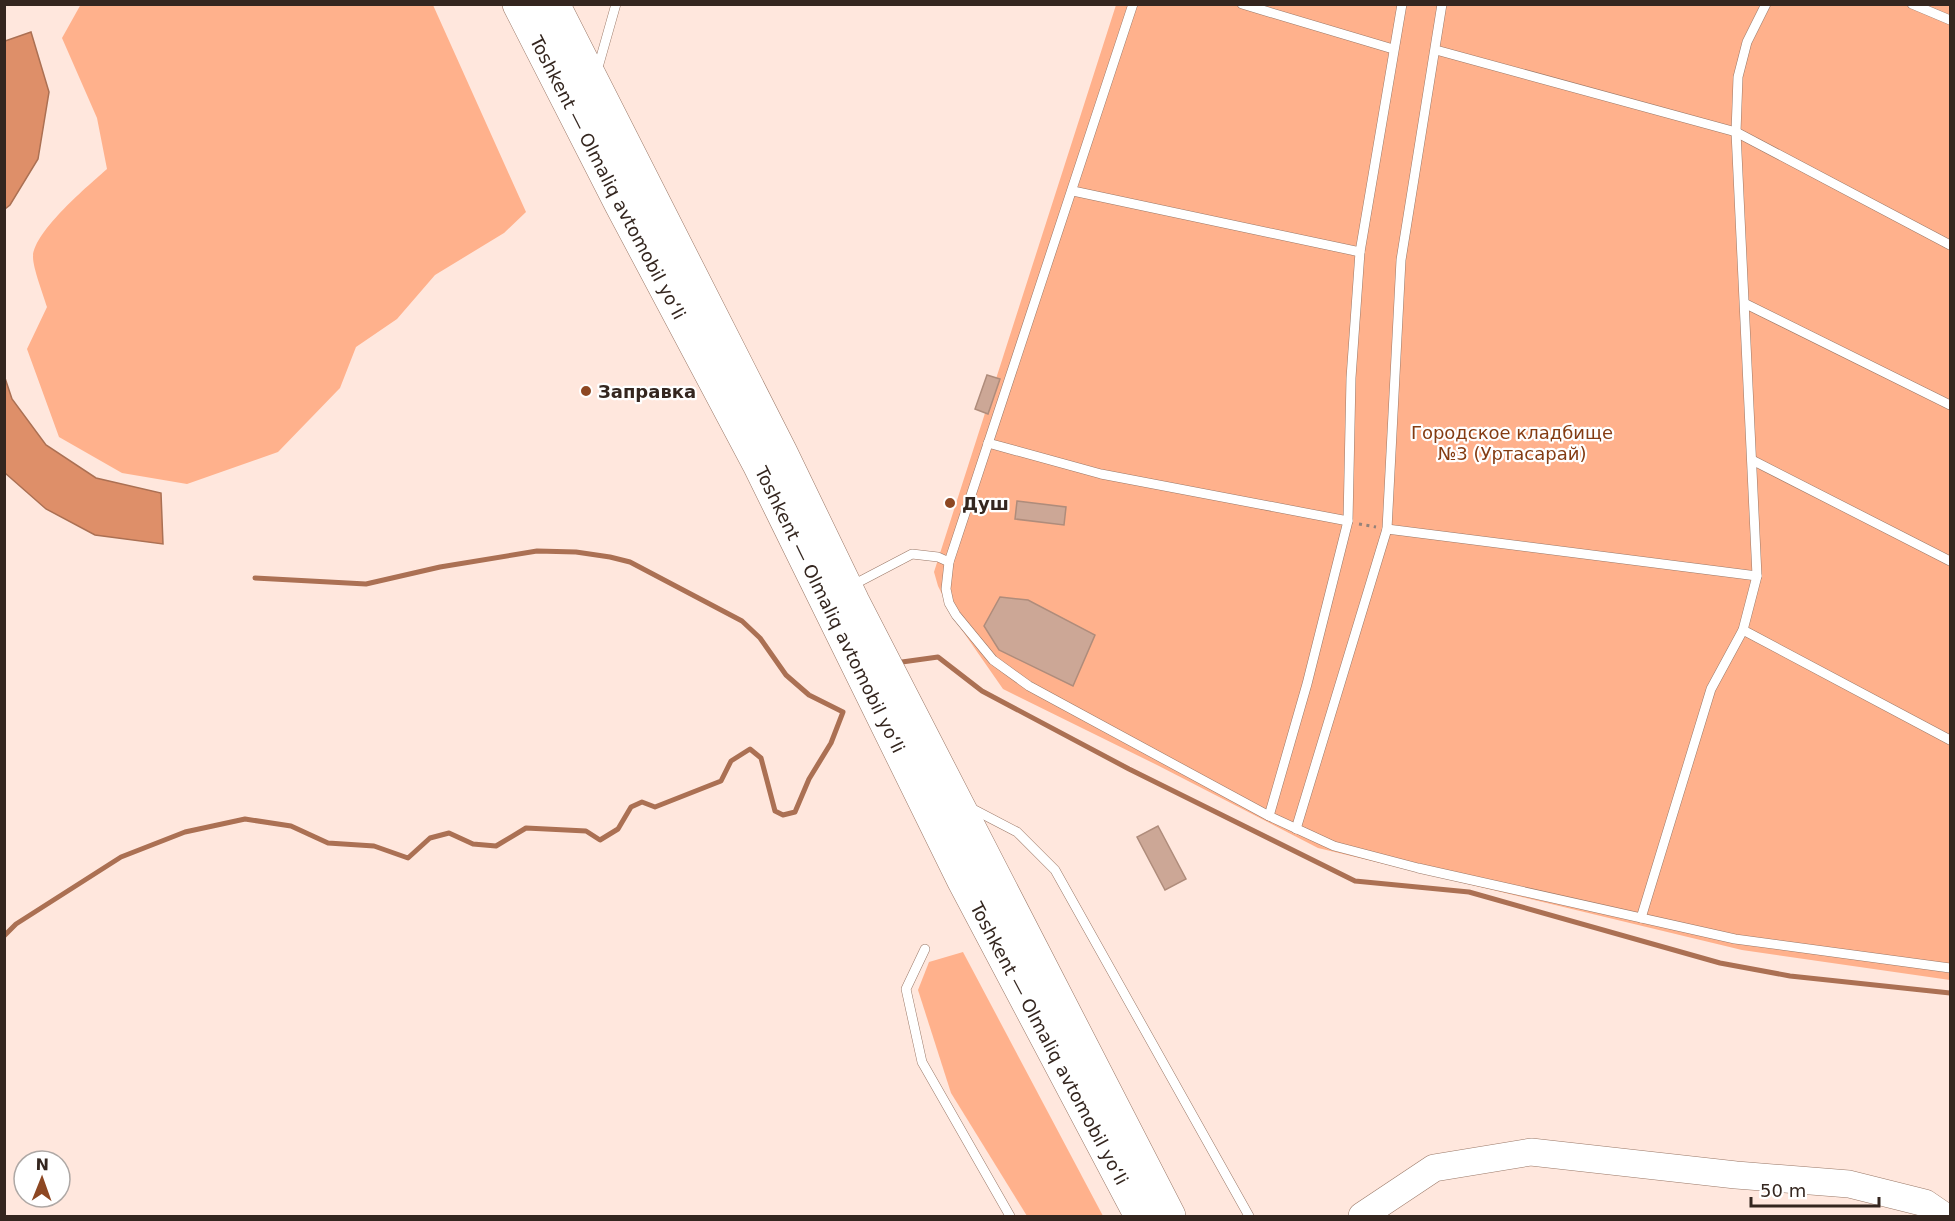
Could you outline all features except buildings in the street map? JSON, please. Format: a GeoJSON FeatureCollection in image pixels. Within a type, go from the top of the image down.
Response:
{"type":"FeatureCollection","features":[{"type":"Feature","properties":{"kind":"highway","name":"Toshkent — Olmaliq avtomobil yo‘li"},"geometry":{"type":"LineString","coordinates":[[519,4],[621,204],[759,464],[963,879],[1142,1216]]}},
{"type":"Feature","properties":{"kind":"highway","name":"Toshkent — Olmaliq avtomobil yo‘li"},"geometry":{"type":"LineString","coordinates":[[553,4],[782,453],[846,589],[1169,1216]]}},
{"type":"Feature","properties":{"kind":"street"},"geometry":{"type":"LineString","coordinates":[[1362,1216],[1434,1168],[1531,1152],[1849,1184],[1925,1203],[1944,1216]]}},
{"type":"Feature","properties":{"kind":"lane"},"geometry":{"type":"LineString","coordinates":[[593,85],[616,4]]}},
{"type":"Feature","properties":{"kind":"lane"},"geometry":{"type":"LineString","coordinates":[[1133,4],[949,562],[946,589],[949,603],[993,660],[1029,686],[1269,816],[1334,846],[1418,868],[1735,939],[1950,968]]}},
{"type":"Feature","properties":{"kind":"lane"},"geometry":{"type":"LineString","coordinates":[[1242,4],[1393,49]]}},
{"type":"Feature","properties":{"kind":"lane"},"geometry":{"type":"LineString","coordinates":[[1269,816],[1348,522],[1351,378],[1360,252],[1402,4]]}},
{"type":"Feature","properties":{"kind":"lane"},"geometry":{"type":"LineString","coordinates":[[1296,829],[1387,529],[1401,260],[1442,4]]}},
{"type":"Feature","properties":{"kind":"lane"},"geometry":{"type":"LineString","coordinates":[[1641,918],[1711,689],[1743,630],[1757,576],[1746,304],[1736,132],[1738,77],[1747,42],[1766,4]]}},
{"type":"Feature","properties":{"kind":"lane"},"geometry":{"type":"LineString","coordinates":[[1912,4],[1950,20]]}},
{"type":"Feature","properties":{"kind":"lane"},"geometry":{"type":"LineString","coordinates":[[1436,50],[1736,132],[1950,245]]}},
{"type":"Feature","properties":{"kind":"lane"},"geometry":{"type":"LineString","coordinates":[[1073,190],[1360,252]]}},
{"type":"Feature","properties":{"kind":"lane"},"geometry":{"type":"LineString","coordinates":[[1746,304],[1950,405]]}},
{"type":"Feature","properties":{"kind":"lane"},"geometry":{"type":"LineString","coordinates":[[988,443],[1101,474],[1348,522]]}},
{"type":"Feature","properties":{"kind":"lane"},"geometry":{"type":"LineString","coordinates":[[1752,460],[1950,561]]}},
{"type":"Feature","properties":{"kind":"lane"},"geometry":{"type":"LineString","coordinates":[[1387,529],[1757,576]]}},
{"type":"Feature","properties":{"kind":"lane"},"geometry":{"type":"LineString","coordinates":[[846,589],[912,554],[938,557],[949,562]]}},
{"type":"Feature","properties":{"kind":"lane"},"geometry":{"type":"LineString","coordinates":[[1743,630],[1950,740]]}},
{"type":"Feature","properties":{"kind":"lane"},"geometry":{"type":"LineString","coordinates":[[953,798],[1017,832],[1055,870],[1249,1216]]}},
{"type":"Feature","properties":{"kind":"lane"},"geometry":{"type":"LineString","coordinates":[[925,949],[906,989],[922,1062],[1010,1216]]}},
{"type":"Feature","properties":{"kind":"path"},"geometry":{"type":"LineString","coordinates":[[1348,522],[1387,529]]}},
{"type":"Feature","properties":{"kind":"green space"},"geometry":{"type":"Polygon","coordinates":[[[81,4],[433,5],[526,212],[504,233],[435,275],[397,319],[356,347],[340,388],[278,452],[187,484],[122,473],[59,437],[27,349],[47,307],[33,262],[35,247],[63,210],[107,169],[97,118],[62,38],[81,4]]]}},
{"type":"Feature","properties":{"kind":"green space","name":"Городское кладбище №3 (Уртасарай)"},"geometry":{"type":"Polygon","coordinates":[[[1116,5],[1950,5],[1950,980],[1742,950],[1318,848],[1003,689],[955,620],[938,586],[934,572],[1116,5]]]}},
{"type":"Feature","properties":{"kind":"green space"},"geometry":{"type":"Polygon","coordinates":[[[963,952],[1103,1216],[1027,1216],[951,1093],[918,990],[929,962],[963,952]]]}},
{"type":"Feature","properties":{"kind":"shaded area"},"geometry":{"type":"Polygon","coordinates":[[[31,32],[49,92],[38,159],[10,205],[5,209],[5,41],[31,32]]]}},
{"type":"Feature","properties":{"kind":"shaded area"},"geometry":{"type":"Polygon","coordinates":[[[5,378],[12,399],[46,445],[96,478],[161,493],[163,544],[95,535],[46,509],[5,473],[5,378]]]}},
{"type":"Feature","properties":{"kind":"waterway"},"geometry":{"type":"LineString","coordinates":[[4,936],[16,924],[121,857],[185,832],[245,819],[291,826],[328,843],[374,846],[408,858],[430,838],[449,833],[473,844],[496,846],[526,828],[586,831],[600,840],[618,829],[631,807],[642,802],[655,807],[721,781],[731,761],[750,749],[761,758],[775,811],[783,815],[795,812],[809,779],[831,743],[843,712],[809,695],[786,675],[760,638],[742,621],[630,562],[610,557],[576,552],[537,551],[440,567],[366,584],[255,578]]}},
{"type":"Feature","properties":{"kind":"waterway"},"geometry":{"type":"LineString","coordinates":[[902,662],[938,657],[982,691],[1129,769],[1355,881],[1469,892],[1720,963],[1790,976],[1950,993]]}},
{"type":"Feature","properties":{"kind":"place","name":"Заправка"},"geometry":{"type":"Point","coordinates":[586,391]}},
{"type":"Feature","properties":{"kind":"place","name":"Душ"},"geometry":{"type":"Point","coordinates":[950,503]}}]}
